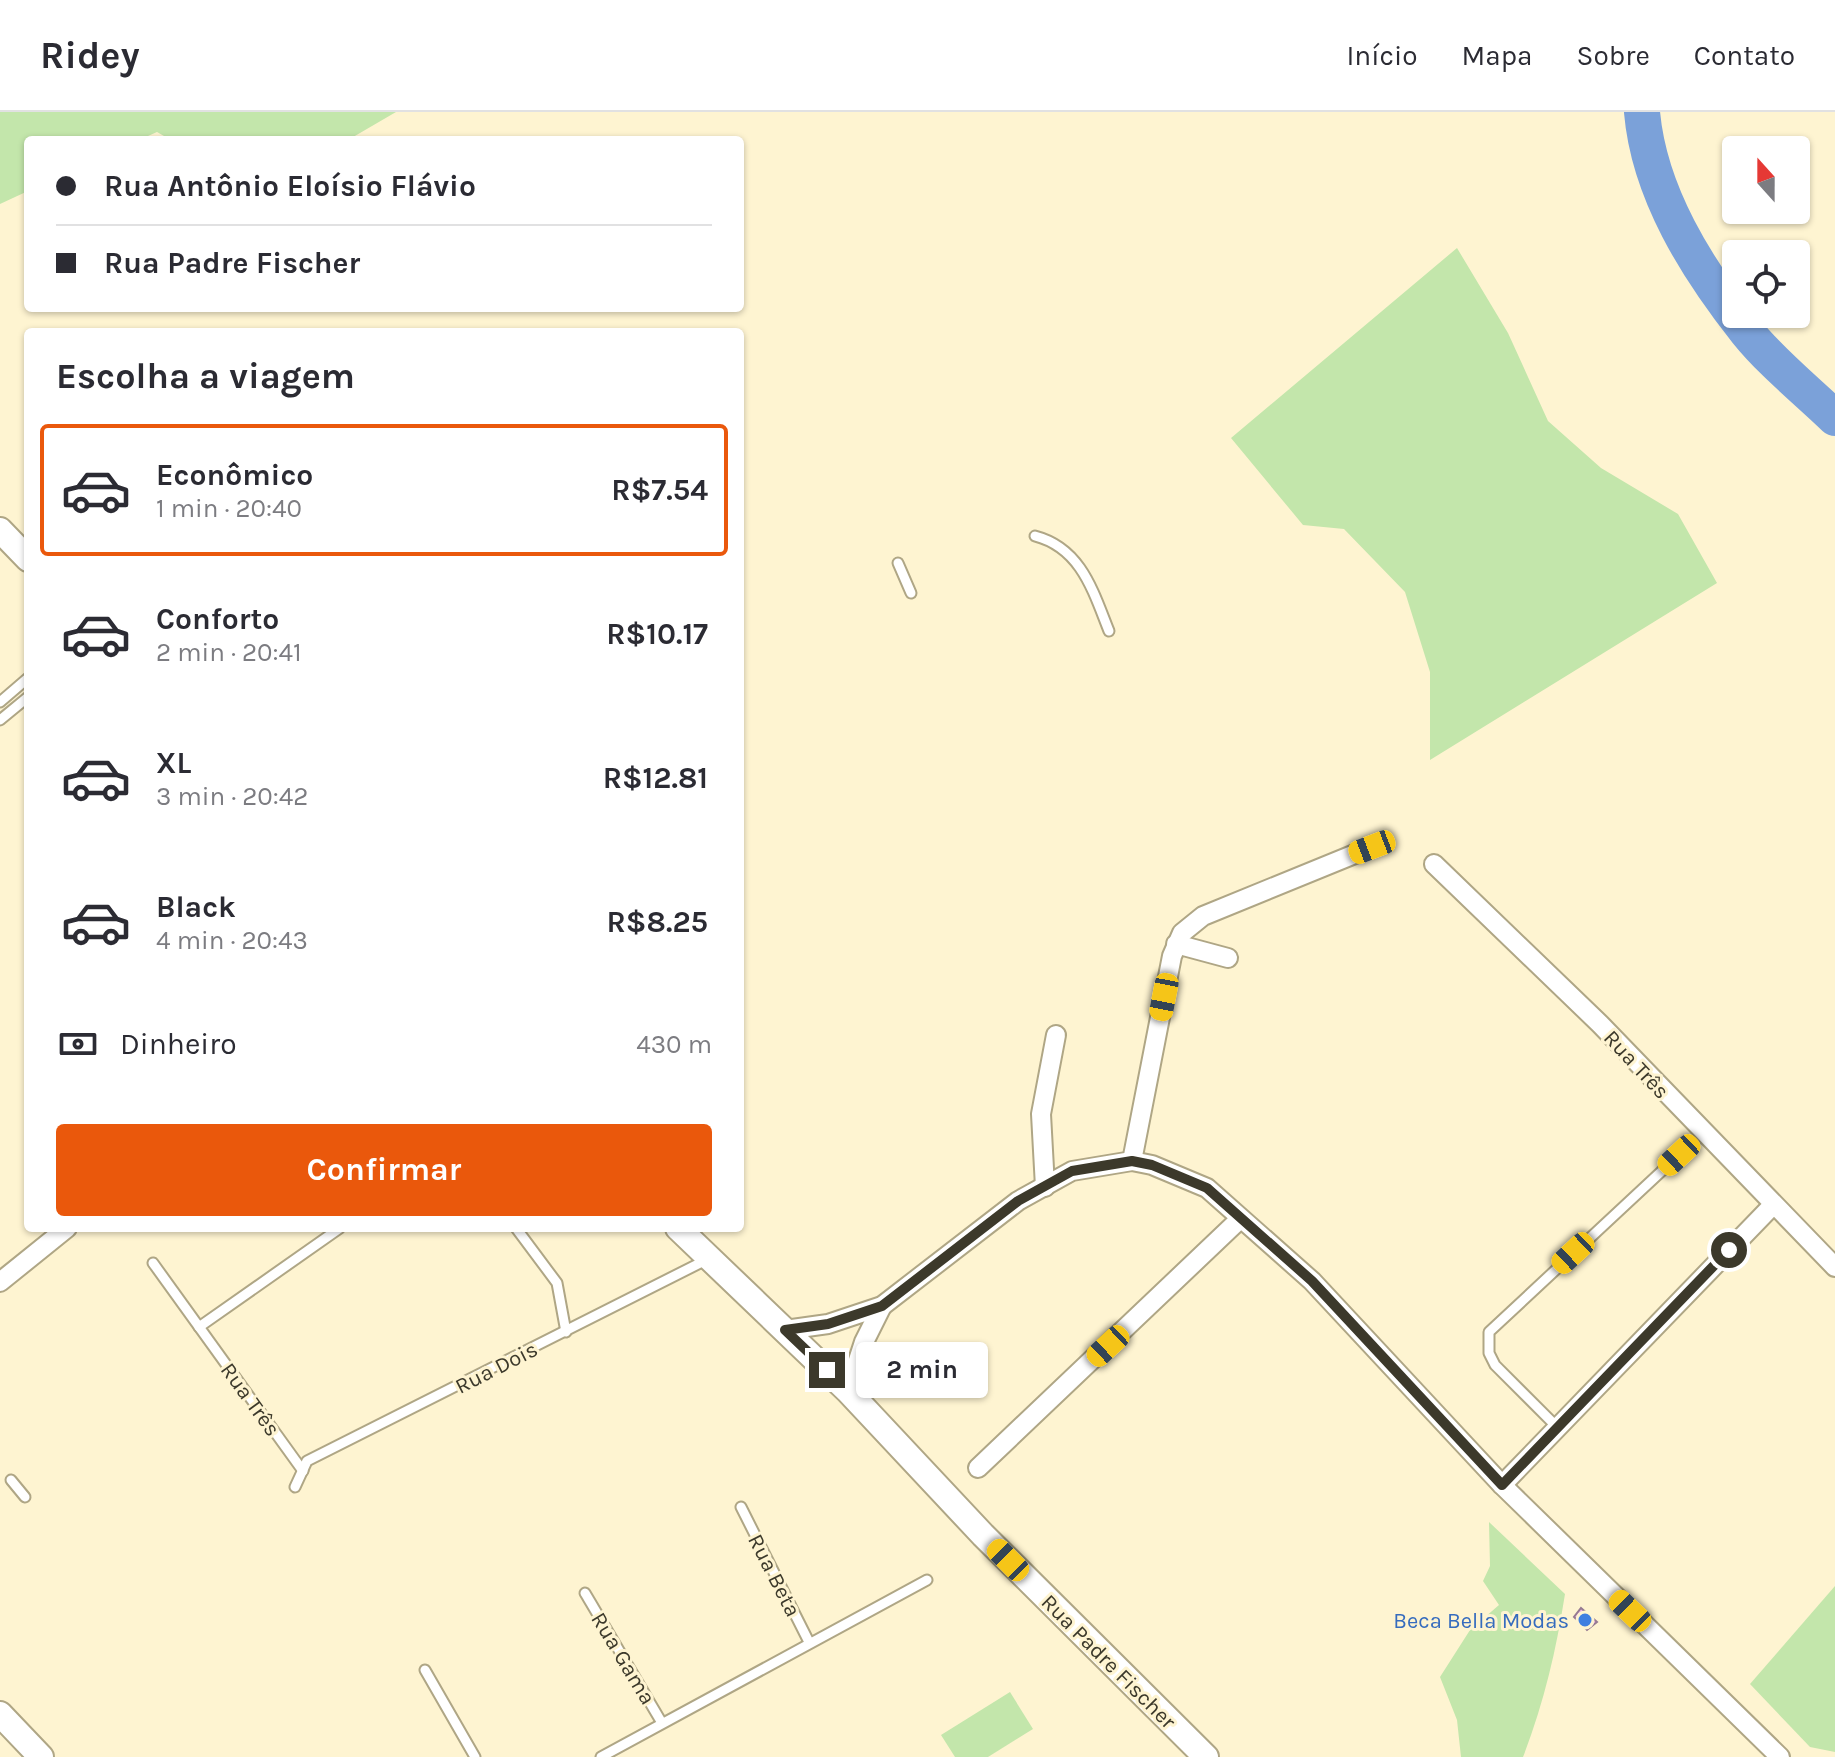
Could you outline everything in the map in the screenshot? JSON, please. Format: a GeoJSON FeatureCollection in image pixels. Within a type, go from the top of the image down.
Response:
{"type":"FeatureCollection","features":[{"type":"Feature","properties":{"kind":"main road"},"geometry":{"type":"LineString","coordinates":[[0,530],[24,555]]}},
{"type":"Feature","properties":{"kind":"main road","name":"Rua Padre Fischer"},"geometry":{"type":"LineString","coordinates":[[682,1232],[848,1391],[983,1535],[1206,1757]]}},
{"type":"Feature","properties":{"kind":"main road"},"geometry":{"type":"LineString","coordinates":[[0,1714],[35,1755]]}},
{"type":"Feature","properties":{"kind":"street"},"geometry":{"type":"LineString","coordinates":[[1132,1161],[1176,944],[1191,924],[1203,916],[1372,847]]}},
{"type":"Feature","properties":{"kind":"street","name":"Rua Três"},"geometry":{"type":"LineString","coordinates":[[1434,864],[1600,1024],[1772,1206],[1835,1267]]}},
{"type":"Feature","properties":{"kind":"street"},"geometry":{"type":"LineString","coordinates":[[1176,944],[1228,958]]}},
{"type":"Feature","properties":{"kind":"street"},"geometry":{"type":"LineString","coordinates":[[1045,1187],[1041,1114],[1056,1035]]}},
{"type":"Feature","properties":{"kind":"street"},"geometry":{"type":"LineString","coordinates":[[785,1330],[828,1324],[882,1306],[1018,1201],[1072,1171],[1132,1161],[1152,1165],[1207,1188],[1312,1281],[1502,1485],[1780,1757]]}},
{"type":"Feature","properties":{"kind":"street"},"geometry":{"type":"LineString","coordinates":[[1502,1485],[1772,1206]]}},
{"type":"Feature","properties":{"kind":"street"},"geometry":{"type":"LineString","coordinates":[[978,1468],[1240,1219]]}},
{"type":"Feature","properties":{"kind":"street"},"geometry":{"type":"LineString","coordinates":[[0,1282],[62,1232]]}},
{"type":"Feature","properties":{"kind":"street"},"geometry":{"type":"LineString","coordinates":[[848,1391],[864,1342],[882,1306]]}},
{"type":"Feature","properties":{"kind":"lane"},"geometry":{"type":"LineString","coordinates":[[1035,536],[1063,547],[1087,576],[1109,631]]}},
{"type":"Feature","properties":{"kind":"lane"},"geometry":{"type":"LineString","coordinates":[[898,563],[911,593]]}},
{"type":"Feature","properties":{"kind":"lane"},"geometry":{"type":"LineString","coordinates":[[0,702],[24,681]]}},
{"type":"Feature","properties":{"kind":"lane"},"geometry":{"type":"LineString","coordinates":[[0,720],[24,700]]}},
{"type":"Feature","properties":{"kind":"lane"},"geometry":{"type":"LineString","coordinates":[[1557,1427],[1495,1365],[1489,1353],[1489,1332],[1679,1155]]}},
{"type":"Feature","properties":{"kind":"lane"},"geometry":{"type":"LineString","coordinates":[[199,1327],[334,1232]]}},
{"type":"Feature","properties":{"kind":"lane"},"geometry":{"type":"LineString","coordinates":[[519,1232],[557,1283],[566,1332]]}},
{"type":"Feature","properties":{"kind":"lane","name":"Rua Dois"},"geometry":{"type":"LineString","coordinates":[[295,1487],[307,1461],[709,1258]]}},
{"type":"Feature","properties":{"kind":"lane","name":"Rua Três"},"geometry":{"type":"LineString","coordinates":[[153,1263],[303,1471]]}},
{"type":"Feature","properties":{"kind":"lane"},"geometry":{"type":"LineString","coordinates":[[11,1480],[25,1497]]}},
{"type":"Feature","properties":{"kind":"lane","name":"Rua Beta"},"geometry":{"type":"LineString","coordinates":[[741,1507],[809,1642]]}},
{"type":"Feature","properties":{"kind":"lane"},"geometry":{"type":"LineString","coordinates":[[601,1757],[927,1580]]}},
{"type":"Feature","properties":{"kind":"lane","name":"Rua Gama"},"geometry":{"type":"LineString","coordinates":[[585,1593],[662,1723]]}},
{"type":"Feature","properties":{"kind":"lane"},"geometry":{"type":"LineString","coordinates":[[425,1670],[475,1757]]}},
{"type":"Feature","properties":{"kind":"green space"},"geometry":{"type":"Polygon","coordinates":[[[0,112],[396,112],[355,136],[164,136],[157,132],[148,136],[24,136],[24,193],[0,204],[0,112]]]}},
{"type":"Feature","properties":{"kind":"green space"},"geometry":{"type":"Polygon","coordinates":[[[1457,248],[1508,333],[1548,421],[1601,468],[1678,514],[1717,583],[1430,760],[1430,672],[1405,592],[1344,529],[1303,525],[1231,438],[1457,248]]]}},
{"type":"Feature","properties":{"kind":"green space"},"geometry":{"type":"Polygon","coordinates":[[[1489,1522],[1565,1594],[1548,1677],[1523,1757],[1461,1757],[1457,1720],[1440,1677],[1470,1630],[1499,1605],[1483,1581],[1490,1566],[1489,1522]]]}},
{"type":"Feature","properties":{"kind":"green space"},"geometry":{"type":"Polygon","coordinates":[[[1835,1586],[1835,1752],[1810,1747],[1750,1684],[1835,1586]]]}},
{"type":"Feature","properties":{"kind":"green space"},"geometry":{"type":"Polygon","coordinates":[[[1010,1692],[1033,1729],[988,1757],[955,1757],[941,1735],[1010,1692]]]}},
{"type":"Feature","properties":{"kind":"building","name":"Beca Bella Modas"},"geometry":{"type":"Polygon","coordinates":[[[1581,1608],[1597,1622],[1587,1630],[1574,1617],[1581,1608]]]}},
{"type":"Feature","properties":{"kind":"waterway"},"geometry":{"type":"LineString","coordinates":[[1642,112],[1646,142],[1665,201],[1710,282],[1757,343],[1835,418]]}},
{"type":"Feature","properties":{"kind":"place","name":"Beca Bella Modas"},"geometry":{"type":"Point","coordinates":[1585,1620]}},
{"type":"Feature","properties":{"kind":"route"},"geometry":{"type":"LineString","coordinates":[[827,1370],[785,1330],[828,1324],[882,1306],[1018,1201],[1072,1171],[1132,1161],[1152,1165],[1207,1188],[1312,1281],[1502,1485],[1729,1250]]}}]}
